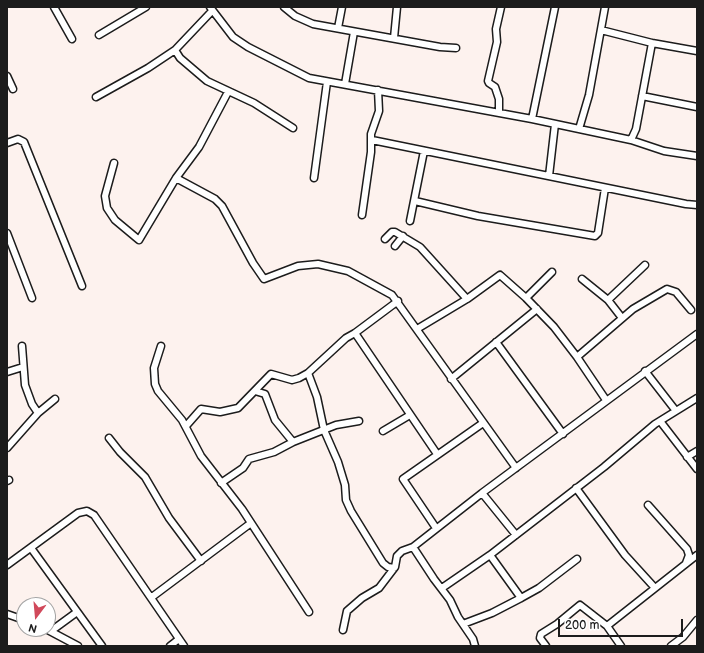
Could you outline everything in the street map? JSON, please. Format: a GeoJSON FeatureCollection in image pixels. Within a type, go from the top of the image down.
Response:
{"type":"FeatureCollection","features":[{"type":"Feature","properties":{"kind":"street"},"geometry":{"type":"LineString","coordinates":[[54,7],[72,39]]}},
{"type":"Feature","properties":{"kind":"street"},"geometry":{"type":"LineString","coordinates":[[99,35],[146,7]]}},
{"type":"Feature","properties":{"kind":"street"},"geometry":{"type":"LineString","coordinates":[[284,7],[303,20],[354,32],[440,47],[456,48]]}},
{"type":"Feature","properties":{"kind":"street"},"geometry":{"type":"LineString","coordinates":[[338,28],[342,7]]}},
{"type":"Feature","properties":{"kind":"street"},"geometry":{"type":"LineString","coordinates":[[394,38],[397,7]]}},
{"type":"Feature","properties":{"kind":"street"},"geometry":{"type":"LineString","coordinates":[[499,113],[500,99],[495,87],[488,81],[497,42],[496,28],[501,7]]}},
{"type":"Feature","properties":{"kind":"street"},"geometry":{"type":"LineString","coordinates":[[532,118],[555,7]]}},
{"type":"Feature","properties":{"kind":"street"},"geometry":{"type":"LineString","coordinates":[[579,129],[588,95],[605,7]]}},
{"type":"Feature","properties":{"kind":"street"},"geometry":{"type":"LineString","coordinates":[[96,97],[148,68],[175,50],[211,9],[233,36],[248,47],[292,71],[327,82],[532,118],[631,140],[664,151],[697,156]]}},
{"type":"Feature","properties":{"kind":"street"},"geometry":{"type":"LineString","coordinates":[[601,30],[652,43],[697,51]]}},
{"type":"Feature","properties":{"kind":"street"},"geometry":{"type":"LineString","coordinates":[[345,84],[354,32]]}},
{"type":"Feature","properties":{"kind":"street"},"geometry":{"type":"LineString","coordinates":[[631,140],[636,129],[652,43]]}},
{"type":"Feature","properties":{"kind":"street"},"geometry":{"type":"LineString","coordinates":[[175,50],[180,58],[207,81],[254,104],[292,128]]}},
{"type":"Feature","properties":{"kind":"street"},"geometry":{"type":"LineString","coordinates":[[7,76],[13,90]]}},
{"type":"Feature","properties":{"kind":"street"},"geometry":{"type":"LineString","coordinates":[[314,178],[327,82]]}},
{"type":"Feature","properties":{"kind":"street"},"geometry":{"type":"LineString","coordinates":[[362,216],[372,140],[371,134],[379,111],[378,90]]}},
{"type":"Feature","properties":{"kind":"street"},"geometry":{"type":"LineString","coordinates":[[114,162],[105,196],[107,208],[115,220],[137,240],[140,239],[176,178],[199,147],[228,92]]}},
{"type":"Feature","properties":{"kind":"street"},"geometry":{"type":"LineString","coordinates":[[642,96],[697,107]]}},
{"type":"Feature","properties":{"kind":"street"},"geometry":{"type":"LineString","coordinates":[[549,176],[555,124]]}},
{"type":"Feature","properties":{"kind":"street"},"geometry":{"type":"LineString","coordinates":[[7,143],[18,139],[24,142],[82,286]]}},
{"type":"Feature","properties":{"kind":"street"},"geometry":{"type":"LineString","coordinates":[[372,140],[697,205]]}},
{"type":"Feature","properties":{"kind":"street"},"geometry":{"type":"LineString","coordinates":[[410,222],[424,151]]}},
{"type":"Feature","properties":{"kind":"street"},"geometry":{"type":"LineString","coordinates":[[176,178],[215,199],[222,206],[264,279],[298,266],[318,264],[348,271],[386,291],[398,301],[451,379],[516,468]]}},
{"type":"Feature","properties":{"kind":"street"},"geometry":{"type":"LineString","coordinates":[[414,201],[478,216],[595,236],[598,233],[606,188]]}},
{"type":"Feature","properties":{"kind":"street"},"geometry":{"type":"LineString","coordinates":[[385,239],[392,232],[403,236],[425,251],[467,299]]}},
{"type":"Feature","properties":{"kind":"street"},"geometry":{"type":"LineString","coordinates":[[7,233],[32,298]]}},
{"type":"Feature","properties":{"kind":"street"},"geometry":{"type":"LineString","coordinates":[[395,246],[403,236]]}},
{"type":"Feature","properties":{"kind":"street"},"geometry":{"type":"LineString","coordinates":[[608,300],[644,265]]}},
{"type":"Feature","properties":{"kind":"street"},"geometry":{"type":"LineString","coordinates":[[526,298],[552,272]]}},
{"type":"Feature","properties":{"kind":"street"},"geometry":{"type":"LineString","coordinates":[[417,329],[467,299],[500,275],[554,326],[606,400]]}},
{"type":"Feature","properties":{"kind":"street"},"geometry":{"type":"LineString","coordinates":[[582,279],[608,300],[622,318]]}},
{"type":"Feature","properties":{"kind":"street"},"geometry":{"type":"LineString","coordinates":[[577,357],[607,333],[622,318],[667,289],[676,292],[691,310]]}},
{"type":"Feature","properties":{"kind":"street"},"geometry":{"type":"LineString","coordinates":[[186,426],[202,409],[220,412],[233,410],[255,391],[271,374],[292,380],[308,373],[346,338],[398,301]]}},
{"type":"Feature","properties":{"kind":"street"},"geometry":{"type":"LineString","coordinates":[[451,379],[537,309]]}},
{"type":"Feature","properties":{"kind":"street"},"geometry":{"type":"LineString","coordinates":[[355,333],[437,454]]}},
{"type":"Feature","properties":{"kind":"street"},"geometry":{"type":"LineString","coordinates":[[343,630],[347,611],[362,598],[376,590],[394,568],[399,553],[413,547],[482,492],[563,434],[606,400],[697,334]]}},
{"type":"Feature","properties":{"kind":"street"},"geometry":{"type":"LineString","coordinates":[[496,342],[563,434]]}},
{"type":"Feature","properties":{"kind":"street"},"geometry":{"type":"LineString","coordinates":[[22,346],[23,367],[28,395],[38,413]]}},
{"type":"Feature","properties":{"kind":"street"},"geometry":{"type":"LineString","coordinates":[[161,346],[154,368],[155,384],[161,397],[174,409],[186,426],[201,456],[251,523],[309,612]]}},
{"type":"Feature","properties":{"kind":"street"},"geometry":{"type":"LineString","coordinates":[[7,372],[23,367]]}},
{"type":"Feature","properties":{"kind":"street"},"geometry":{"type":"LineString","coordinates":[[645,371],[676,411]]}},
{"type":"Feature","properties":{"kind":"street"},"geometry":{"type":"LineString","coordinates":[[308,373],[317,397],[324,430],[338,462],[345,485],[346,500],[351,511],[383,563],[388,567],[394,568]]}},
{"type":"Feature","properties":{"kind":"street"},"geometry":{"type":"LineString","coordinates":[[255,391],[265,394],[275,420],[293,442]]}},
{"type":"Feature","properties":{"kind":"street"},"geometry":{"type":"LineString","coordinates":[[442,588],[490,555],[604,467],[660,421],[697,398]]}},
{"type":"Feature","properties":{"kind":"street"},"geometry":{"type":"LineString","coordinates":[[7,448],[38,413],[55,399]]}},
{"type":"Feature","properties":{"kind":"street"},"geometry":{"type":"LineString","coordinates":[[383,431],[410,415]]}},
{"type":"Feature","properties":{"kind":"street"},"geometry":{"type":"LineString","coordinates":[[221,483],[243,468],[249,459],[274,452],[293,442],[340,424],[359,421]]}},
{"type":"Feature","properties":{"kind":"street"},"geometry":{"type":"LineString","coordinates":[[660,421],[697,469]]}},
{"type":"Feature","properties":{"kind":"street"},"geometry":{"type":"LineString","coordinates":[[436,528],[403,479],[483,423]]}},
{"type":"Feature","properties":{"kind":"street"},"geometry":{"type":"LineString","coordinates":[[109,438],[145,478],[169,518],[201,561]]}},
{"type":"Feature","properties":{"kind":"street"},"geometry":{"type":"LineString","coordinates":[[687,457],[697,451]]}},
{"type":"Feature","properties":{"kind":"street"},"geometry":{"type":"LineString","coordinates":[[576,488],[625,555],[655,588]]}},
{"type":"Feature","properties":{"kind":"street"},"geometry":{"type":"LineString","coordinates":[[482,492],[516,535]]}},
{"type":"Feature","properties":{"kind":"street"},"geometry":{"type":"LineString","coordinates":[[648,505],[687,549],[689,555],[685,564]]}},
{"type":"Feature","properties":{"kind":"street"},"geometry":{"type":"LineString","coordinates":[[7,565],[78,513],[88,511],[94,515],[152,597],[184,646]]}},
{"type":"Feature","properties":{"kind":"street"},"geometry":{"type":"LineString","coordinates":[[152,597],[251,523]]}},
{"type":"Feature","properties":{"kind":"street"},"geometry":{"type":"LineString","coordinates":[[413,547],[434,580],[442,588],[473,639],[475,646]]}},
{"type":"Feature","properties":{"kind":"street"},"geometry":{"type":"LineString","coordinates":[[31,548],[102,646]]}},
{"type":"Feature","properties":{"kind":"street"},"geometry":{"type":"LineString","coordinates":[[490,555],[521,598]]}},
{"type":"Feature","properties":{"kind":"street"},"geometry":{"type":"LineString","coordinates":[[607,626],[697,555]]}},
{"type":"Feature","properties":{"kind":"street"},"geometry":{"type":"LineString","coordinates":[[463,624],[492,613],[539,588],[577,559]]}},
{"type":"Feature","properties":{"kind":"street"},"geometry":{"type":"LineString","coordinates":[[546,646],[540,638],[541,634],[567,617],[578,606],[582,606],[607,626],[621,646]]}},
{"type":"Feature","properties":{"kind":"street"},"geometry":{"type":"LineString","coordinates":[[56,625],[78,612]]}},
{"type":"Feature","properties":{"kind":"street"},"geometry":{"type":"LineString","coordinates":[[671,646],[683,637],[697,620]]}},
{"type":"Feature","properties":{"kind":"street"},"geometry":{"type":"LineString","coordinates":[[56,634],[78,646]]}},
{"type":"Feature","properties":{"kind":"street"},"geometry":{"type":"LineString","coordinates":[[170,646],[179,639]]}}]}
